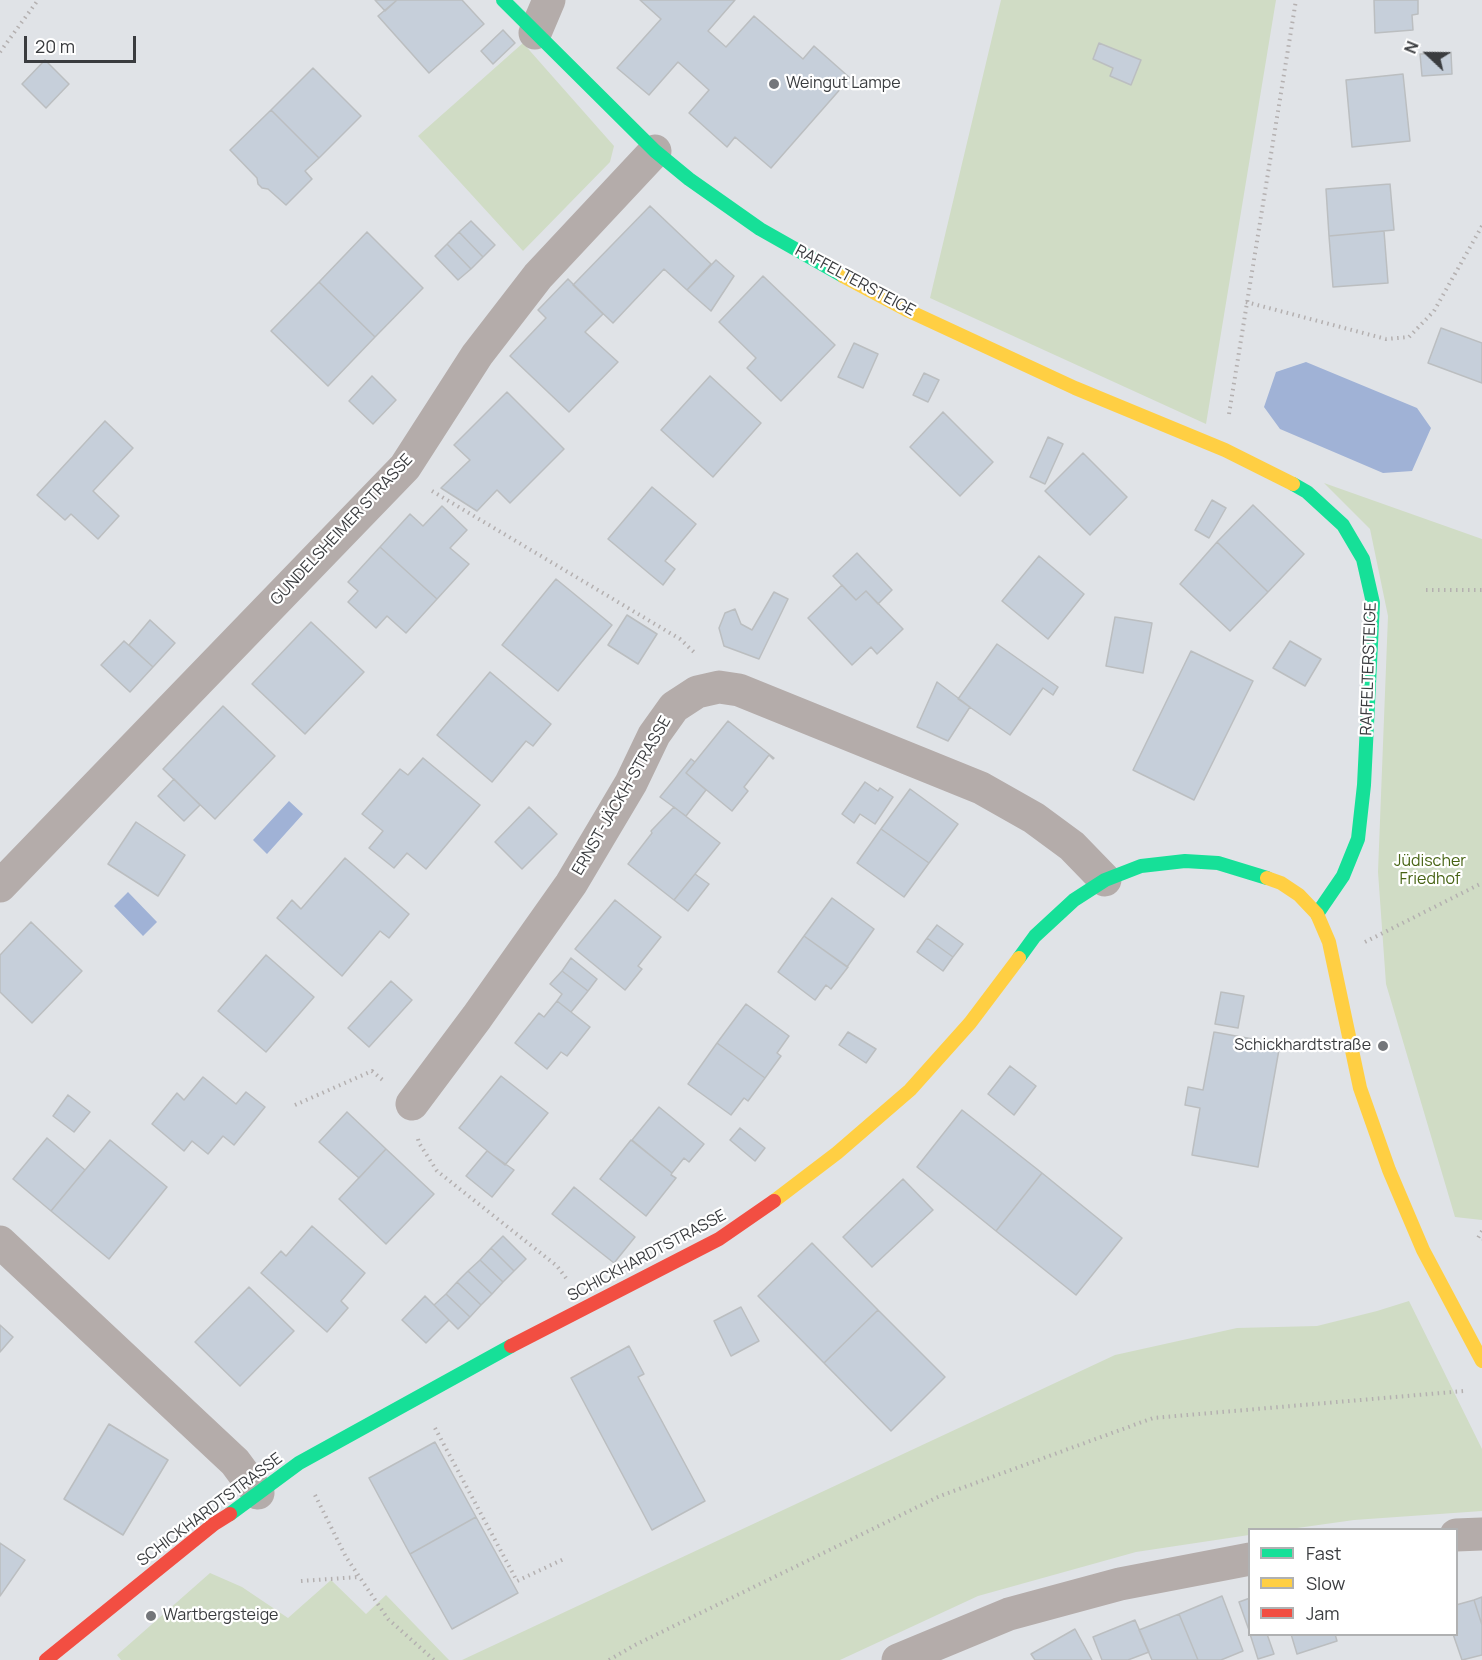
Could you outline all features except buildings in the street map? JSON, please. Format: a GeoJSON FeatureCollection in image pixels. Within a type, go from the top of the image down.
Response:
{"type":"FeatureCollection","features":[{"type":"Feature","properties":{"kind":"street","name":"RAFFELTERSTEIGE"},"geometry":{"type":"LineString","coordinates":[[503,0],[655,151],[689,179],[760,229],[909,311],[1075,388],[1270,471],[1307,492],[1343,525],[1363,559],[1373,603],[1364,785],[1358,839],[1343,876],[1317,914]]}},
{"type":"Feature","properties":{"kind":"street"},"geometry":{"type":"LineString","coordinates":[[535,33],[549,0]]}},
{"type":"Feature","properties":{"kind":"street","name":"GUNDELSHEIMER STRASSE"},"geometry":{"type":"LineString","coordinates":[[0,886],[405,467],[477,355],[532,285],[655,151]]}},
{"type":"Feature","properties":{"kind":"street","name":"ERNST-JÄCKH-STRASSE"},"geometry":{"type":"LineString","coordinates":[[412,1104],[571,884],[631,783],[654,735],[674,707],[697,692],[719,687],[739,690],[981,788],[1034,818],[1072,846],[1105,880]]}},
{"type":"Feature","properties":{"kind":"street","name":"SCHICKHARDTSTRASSE"},"geometry":{"type":"LineString","coordinates":[[46,1660],[214,1524],[299,1463],[418,1396],[700,1250],[785,1194],[910,1090],[970,1023],[1035,936],[1074,900],[1105,880],[1141,866],[1185,861],[1218,863],[1253,872],[1281,883],[1299,895],[1317,914]]}},
{"type":"Feature","properties":{"kind":"street"},"geometry":{"type":"LineString","coordinates":[[1317,914],[1329,942],[1360,1088],[1389,1170],[1423,1250],[1478,1344]]}},
{"type":"Feature","properties":{"kind":"street"},"geometry":{"type":"LineString","coordinates":[[0,1242],[235,1462],[258,1493]]}},
{"type":"Feature","properties":{"kind":"street"},"geometry":{"type":"LineString","coordinates":[[1458,1535],[1482,1534]]}},
{"type":"Feature","properties":{"kind":"street"},"geometry":{"type":"LineString","coordinates":[[898,1660],[1009,1614],[1120,1584],[1248,1559]]}},
{"type":"Feature","properties":{"kind":"path"},"geometry":{"type":"LineString","coordinates":[[0,52],[38,0]]}},
{"type":"Feature","properties":{"kind":"path"},"geometry":{"type":"LineString","coordinates":[[1225,450],[1246,302],[1296,0]]}},
{"type":"Feature","properties":{"kind":"path"},"geometry":{"type":"LineString","coordinates":[[1246,302],[1386,339],[1409,336],[1434,311],[1482,226]]}},
{"type":"Feature","properties":{"kind":"path"},"geometry":{"type":"LineString","coordinates":[[438,496],[680,639]]}},
{"type":"Feature","properties":{"kind":"path"},"geometry":{"type":"LineString","coordinates":[[1426,590],[1482,590]]}},
{"type":"Feature","properties":{"kind":"path"},"geometry":{"type":"LineString","coordinates":[[1333,960],[1482,883]]}},
{"type":"Feature","properties":{"kind":"path"},"geometry":{"type":"LineString","coordinates":[[296,1105],[372,1071],[412,1104],[419,1143],[437,1171],[557,1266]]}},
{"type":"Feature","properties":{"kind":"path"},"geometry":{"type":"LineString","coordinates":[[1482,1231],[1478,1238],[1482,1239]]}},
{"type":"Feature","properties":{"kind":"path"},"geometry":{"type":"LineString","coordinates":[[609,1660],[635,1644],[940,1496],[1153,1418],[1470,1391]]}},
{"type":"Feature","properties":{"kind":"path"},"geometry":{"type":"LineString","coordinates":[[418,1396],[517,1581],[564,1559]]}},
{"type":"Feature","properties":{"kind":"path"},"geometry":{"type":"LineString","coordinates":[[299,1463],[346,1557],[359,1577],[388,1619],[434,1660]]}},
{"type":"Feature","properties":{"kind":"path"},"geometry":{"type":"LineString","coordinates":[[301,1581],[359,1577]]}},
{"type":"Feature","properties":{"kind":"green space"},"geometry":{"type":"Polygon","coordinates":[[[1001,0],[1276,0],[1206,424],[930,298],[1001,0]]]}},
{"type":"Feature","properties":{"kind":"green space"},"geometry":{"type":"Polygon","coordinates":[[[523,43],[614,146],[610,162],[523,251],[418,136],[523,43]]]}},
{"type":"Feature","properties":{"kind":"green space","name":"Jüdischer Friedhof"},"geometry":{"type":"Polygon","coordinates":[[[1324,483],[1482,539],[1482,1220],[1455,1217],[1386,984],[1378,872],[1388,616],[1370,529],[1324,483]]]}},
{"type":"Feature","properties":{"kind":"green space"},"geometry":{"type":"Polygon","coordinates":[[[1409,1301],[1482,1449],[1482,1511],[1354,1520],[1297,1528],[1248,1528],[1248,1535],[1136,1552],[978,1596],[840,1660],[462,1660],[1115,1355],[1237,1328],[1317,1326],[1409,1301]]]}},
{"type":"Feature","properties":{"kind":"green space"},"geometry":{"type":"Polygon","coordinates":[[[210,1573],[242,1587],[288,1618],[331,1580],[366,1614],[386,1595],[449,1660],[121,1660],[117,1655],[210,1573]]]}},
{"type":"Feature","properties":{"kind":"water"},"geometry":{"type":"Polygon","coordinates":[[[1306,362],[1417,408],[1431,428],[1412,471],[1383,473],[1280,429],[1264,407],[1276,372],[1306,362]]]}},
{"type":"Feature","properties":{"kind":"water"},"geometry":{"type":"Polygon","coordinates":[[[289,801],[303,814],[267,854],[253,840],[289,801]]]}},
{"type":"Feature","properties":{"kind":"water"},"geometry":{"type":"Polygon","coordinates":[[[128,892],[157,922],[143,936],[114,906],[128,892]]]}},
{"type":"Feature","properties":{"kind":"traffic: fast"},"geometry":{"type":"LineString","coordinates":[[503,0],[655,151],[689,179],[760,229],[843,276]]}},
{"type":"Feature","properties":{"kind":"traffic: fast"},"geometry":{"type":"LineString","coordinates":[[1293,484],[1307,492],[1343,525],[1363,559],[1373,603],[1364,785],[1358,839],[1343,876],[1317,914]]}},
{"type":"Feature","properties":{"kind":"traffic: fast"},"geometry":{"type":"LineString","coordinates":[[1019,958],[1035,936],[1074,900],[1105,880],[1141,866],[1185,861],[1218,863],[1267,878]]}},
{"type":"Feature","properties":{"kind":"traffic: fast"},"geometry":{"type":"LineString","coordinates":[[230,1514],[299,1463],[511,1346]]}},
{"type":"Feature","properties":{"kind":"traffic: slow"},"geometry":{"type":"LineString","coordinates":[[843,276],[909,311],[1075,388],[1225,450],[1293,484]]}},
{"type":"Feature","properties":{"kind":"traffic: slow"},"geometry":{"type":"LineString","coordinates":[[1267,878],[1281,883],[1299,895],[1317,914],[1329,942],[1360,1088],[1389,1170],[1423,1250],[1482,1361]]}},
{"type":"Feature","properties":{"kind":"traffic: slow"},"geometry":{"type":"LineString","coordinates":[[774,1201],[837,1153],[910,1090],[970,1023],[1019,958]]}},
{"type":"Feature","properties":{"kind":"traffic: jam"},"geometry":{"type":"LineString","coordinates":[[511,1346],[719,1239],[774,1201]]}},
{"type":"Feature","properties":{"kind":"traffic: jam"},"geometry":{"type":"LineString","coordinates":[[46,1660],[214,1524],[230,1514]]}},
{"type":"Feature","properties":{"kind":"place","name":"Weingut Lampe"},"geometry":{"type":"Point","coordinates":[774,84]}},
{"type":"Feature","properties":{"kind":"place","name":"Schickhardtstraße"},"geometry":{"type":"Point","coordinates":[1383,1046]}},
{"type":"Feature","properties":{"kind":"place","name":"Wartbergsteige"},"geometry":{"type":"Point","coordinates":[151,1616]}}]}
